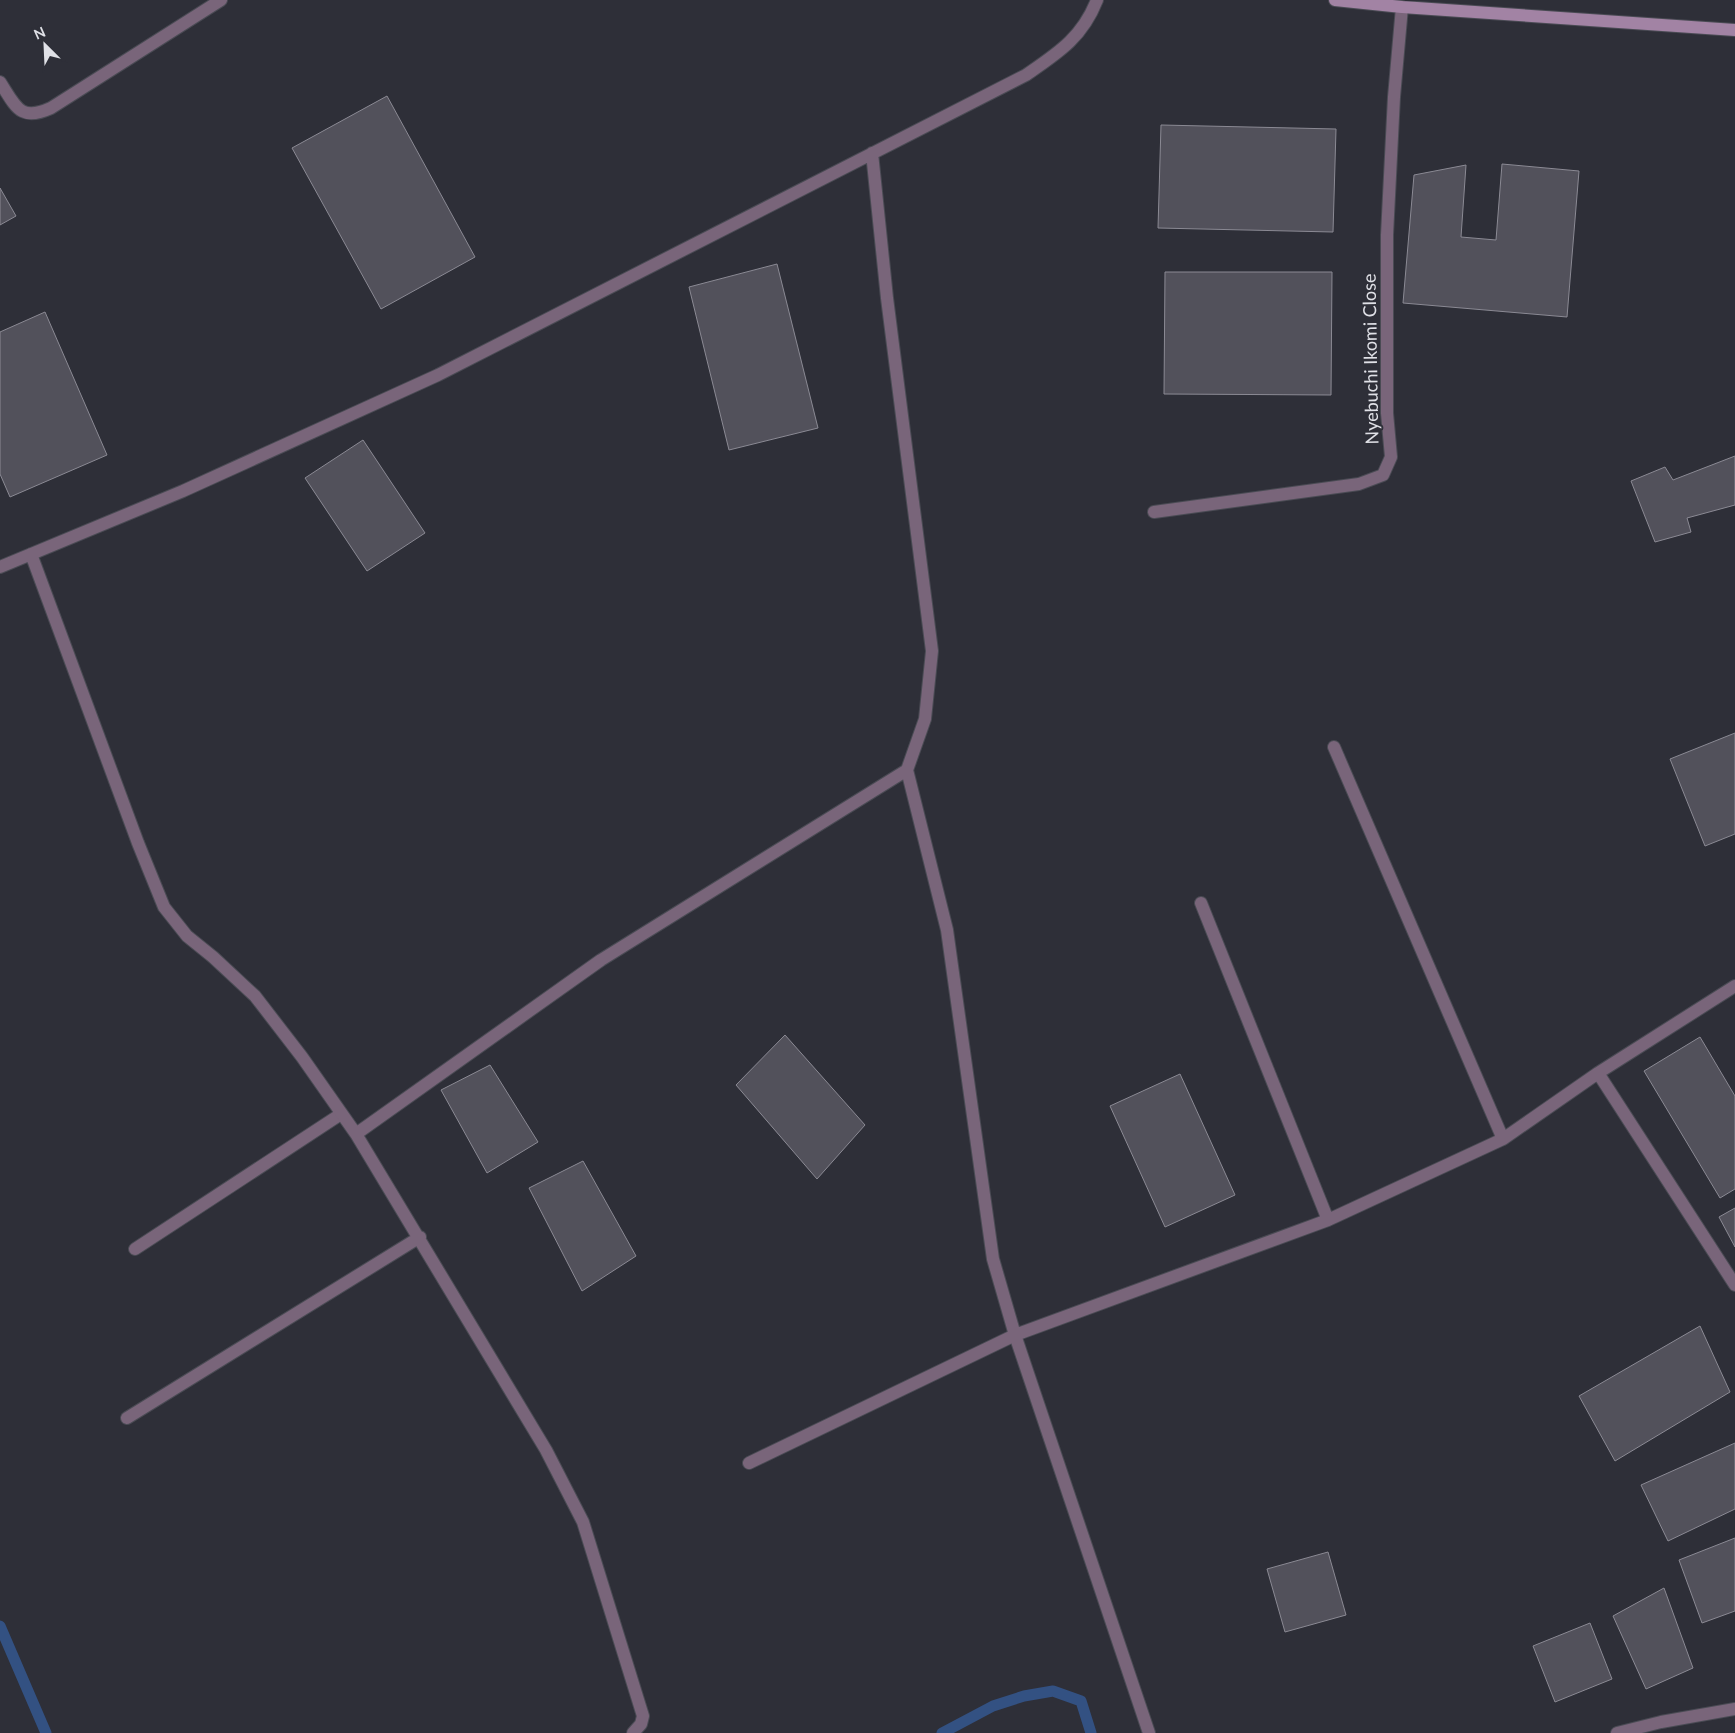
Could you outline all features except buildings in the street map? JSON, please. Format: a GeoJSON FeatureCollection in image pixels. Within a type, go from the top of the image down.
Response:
{"type":"FeatureCollection","features":[{"type":"Feature","properties":{"kind":"main road"},"geometry":{"type":"LineString","coordinates":[[1335,0],[1402,7],[1735,30]]}},
{"type":"Feature","properties":{"kind":"street"},"geometry":{"type":"LineString","coordinates":[[0,82],[13,103],[23,112],[35,115],[51,108],[221,0]]}},
{"type":"Feature","properties":{"kind":"street"},"geometry":{"type":"LineString","coordinates":[[0,567],[184,491],[438,375],[1026,75],[1069,45],[1090,18],[1097,0]]}},
{"type":"Feature","properties":{"kind":"street","name":"Nyebuchi Ikomi Close"},"geometry":{"type":"LineString","coordinates":[[1154,512],[1359,484],[1383,475],[1392,457],[1387,413],[1387,235],[1394,97],[1402,7]]}},
{"type":"Feature","properties":{"kind":"street"},"geometry":{"type":"LineString","coordinates":[[872,153],[887,298],[932,651],[925,719],[907,770],[947,930],[992,1259],[1015,1336],[1149,1733]]}},
{"type":"Feature","properties":{"kind":"street"},"geometry":{"type":"LineString","coordinates":[[31,554],[138,843],[164,907],[187,936],[213,957],[254,996],[356,1134],[546,1450],[583,1522],[643,1716],[641,1724],[633,1733]]}},
{"type":"Feature","properties":{"kind":"street"},"geometry":{"type":"LineString","coordinates":[[1334,747],[1503,1140]]}},
{"type":"Feature","properties":{"kind":"street"},"geometry":{"type":"LineString","coordinates":[[356,1134],[601,960],[907,770]]}},
{"type":"Feature","properties":{"kind":"street"},"geometry":{"type":"LineString","coordinates":[[1201,903],[1328,1220]]}},
{"type":"Feature","properties":{"kind":"street"},"geometry":{"type":"LineString","coordinates":[[749,1463],[1015,1336],[1328,1220],[1503,1140],[1598,1073],[1735,986]]}},
{"type":"Feature","properties":{"kind":"street"},"geometry":{"type":"LineString","coordinates":[[1598,1073],[1735,1285]]}},
{"type":"Feature","properties":{"kind":"street"},"geometry":{"type":"LineString","coordinates":[[135,1249],[342,1114]]}},
{"type":"Feature","properties":{"kind":"street"},"geometry":{"type":"LineString","coordinates":[[127,1418],[420,1238]]}},
{"type":"Feature","properties":{"kind":"street"},"geometry":{"type":"LineString","coordinates":[[1618,1733],[1664,1727],[1735,1708]]}},
{"type":"Feature","properties":{"kind":"waterway"},"geometry":{"type":"LineString","coordinates":[[0,1626],[46,1733]]}},
{"type":"Feature","properties":{"kind":"waterway"},"geometry":{"type":"LineString","coordinates":[[942,1733],[993,1706],[1024,1696],[1053,1691],[1081,1701],[1091,1733]]}}]}
